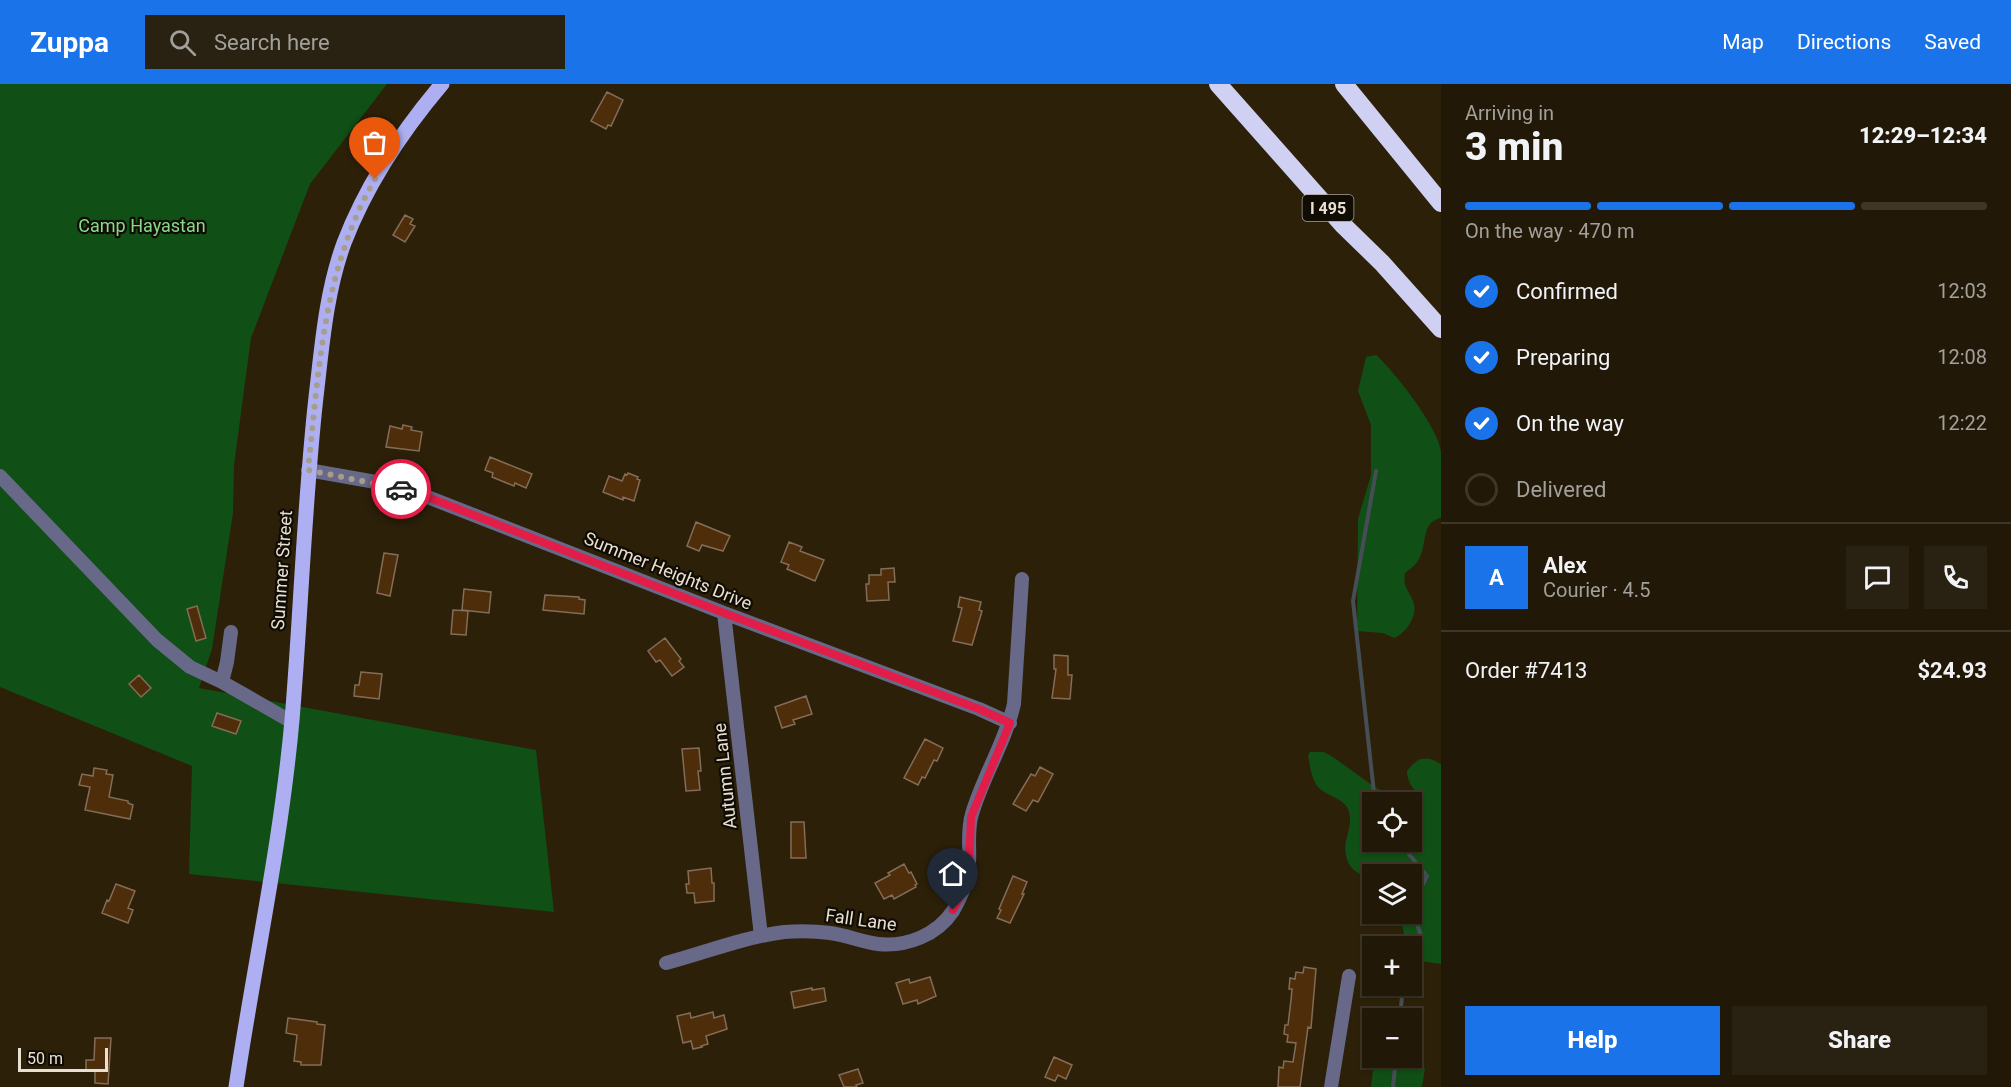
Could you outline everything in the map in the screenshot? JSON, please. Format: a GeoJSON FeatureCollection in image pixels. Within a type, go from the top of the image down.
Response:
{"type":"FeatureCollection","features":[{"type":"Feature","properties":{"kind":"highway","name":"I 495"},"geometry":{"type":"LineString","coordinates":[[1218,84],[1343,225],[1382,263],[1441,329]]}},
{"type":"Feature","properties":{"kind":"highway"},"geometry":{"type":"LineString","coordinates":[[1344,84],[1441,203]]}},
{"type":"Feature","properties":{"kind":"main road","name":"Summer Street"},"geometry":{"type":"LineString","coordinates":[[236,1087],[248,1003],[277,842],[292,722],[308,470],[322,340],[331,288],[344,245],[361,203],[420,110],[442,84]]}},
{"type":"Feature","properties":{"kind":"street","name":"Summer Heights Drive"},"geometry":{"type":"LineString","coordinates":[[308,470],[387,484],[425,496],[724,613],[979,709],[1010,723]]}},
{"type":"Feature","properties":{"kind":"street"},"geometry":{"type":"LineString","coordinates":[[0,477],[157,640],[190,667],[222,682],[292,722]]}},
{"type":"Feature","properties":{"kind":"street","name":"Fall Lane"},"geometry":{"type":"LineString","coordinates":[[666,963],[760,936],[811,931],[832,933],[878,944],[901,944],[940,927],[953,910],[965,887],[969,865],[971,817],[1010,723],[1014,704],[1022,579]]}},
{"type":"Feature","properties":{"kind":"street","name":"Autumn Lane"},"geometry":{"type":"LineString","coordinates":[[724,613],[760,936]]}},
{"type":"Feature","properties":{"kind":"street"},"geometry":{"type":"LineString","coordinates":[[222,682],[231,633]]}},
{"type":"Feature","properties":{"kind":"street"},"geometry":{"type":"LineString","coordinates":[[1331,1087],[1349,976]]}},
{"type":"Feature","properties":{"kind":"green space","name":"Camp Hayastan"},"geometry":{"type":"Polygon","coordinates":[[[0,84],[387,84],[310,184],[251,338],[234,465],[233,513],[212,649],[199,688],[536,750],[554,912],[189,874],[192,766],[0,687],[0,84]]]}},
{"type":"Feature","properties":{"kind":"green space"},"geometry":{"type":"Polygon","coordinates":[[[1376,355],[1404,386],[1424,415],[1433,429],[1441,452],[1441,518],[1430,524],[1419,559],[1405,573],[1405,585],[1413,601],[1414,612],[1407,628],[1394,638],[1383,633],[1357,631],[1358,519],[1371,475],[1371,425],[1358,391],[1366,357],[1376,355]]]}},
{"type":"Feature","properties":{"kind":"green space"},"geometry":{"type":"Polygon","coordinates":[[[1310,752],[1324,752],[1376,788],[1386,792],[1362,792],[1362,852],[1422,852],[1422,792],[1416,792],[1407,771],[1422,759],[1430,759],[1441,764],[1441,964],[1422,961],[1422,936],[1404,936],[1400,924],[1422,924],[1422,864],[1362,864],[1362,875],[1354,870],[1347,860],[1345,849],[1350,821],[1348,809],[1342,802],[1318,787],[1312,776],[1308,755],[1310,752]]]}},
{"type":"Feature","properties":{"kind":"green space"},"geometry":{"type":"Polygon","coordinates":[[[1422,1065],[1425,1069],[1422,1087],[1371,1087],[1373,1068],[1422,1068],[1422,1065]]]}},
{"type":"Feature","properties":{"kind":"building"},"geometry":{"type":"Polygon","coordinates":[[[607,92],[623,100],[611,126],[608,125],[606,129],[591,121],[607,92]]]}},
{"type":"Feature","properties":{"kind":"building"},"geometry":{"type":"Polygon","coordinates":[[[405,215],[413,219],[410,224],[415,226],[405,242],[393,235],[405,215]]]}},
{"type":"Feature","properties":{"kind":"building"},"geometry":{"type":"Polygon","coordinates":[[[403,425],[412,427],[411,430],[422,432],[419,451],[386,447],[390,426],[402,429],[403,425]]]}},
{"type":"Feature","properties":{"kind":"building"},"geometry":{"type":"Polygon","coordinates":[[[490,457],[532,474],[526,488],[492,477],[493,473],[485,470],[490,457]]]}},
{"type":"Feature","properties":{"kind":"building"},"geometry":{"type":"Polygon","coordinates":[[[628,473],[640,480],[634,501],[623,497],[623,500],[603,492],[609,476],[622,481],[628,473]]]}},
{"type":"Feature","properties":{"kind":"building"},"geometry":{"type":"Polygon","coordinates":[[[696,522],[730,536],[723,551],[702,545],[699,551],[687,546],[696,522]]]}},
{"type":"Feature","properties":{"kind":"building"},"geometry":{"type":"Polygon","coordinates":[[[789,542],[802,547],[800,551],[824,560],[815,581],[787,569],[789,565],[781,562],[789,542]]]}},
{"type":"Feature","properties":{"kind":"building"},"geometry":{"type":"Polygon","coordinates":[[[384,553],[398,555],[390,596],[377,593],[384,553]]]}},
{"type":"Feature","properties":{"kind":"building"},"geometry":{"type":"Polygon","coordinates":[[[894,568],[895,582],[888,582],[889,600],[867,601],[866,584],[869,584],[869,575],[881,575],[881,569],[894,568]]]}},
{"type":"Feature","properties":{"kind":"building"},"geometry":{"type":"Polygon","coordinates":[[[464,589],[491,592],[489,613],[462,610],[464,589]]]}},
{"type":"Feature","properties":{"kind":"building"},"geometry":{"type":"Polygon","coordinates":[[[545,595],[579,597],[585,600],[584,614],[543,610],[545,595]]]}},
{"type":"Feature","properties":{"kind":"building"},"geometry":{"type":"Polygon","coordinates":[[[960,597],[981,602],[979,610],[982,611],[972,645],[953,641],[962,608],[958,607],[960,597]]]}},
{"type":"Feature","properties":{"kind":"building"},"geometry":{"type":"Polygon","coordinates":[[[197,606],[206,638],[196,641],[187,609],[197,606]]]}},
{"type":"Feature","properties":{"kind":"building"},"geometry":{"type":"Polygon","coordinates":[[[453,610],[468,611],[466,635],[451,634],[453,610]]]}},
{"type":"Feature","properties":{"kind":"building"},"geometry":{"type":"Polygon","coordinates":[[[665,638],[681,659],[679,661],[684,667],[672,676],[660,660],[656,662],[648,651],[665,638]]]}},
{"type":"Feature","properties":{"kind":"building"},"geometry":{"type":"Polygon","coordinates":[[[1054,655],[1068,656],[1068,675],[1072,675],[1070,699],[1052,698],[1056,669],[1054,669],[1054,655]]]}},
{"type":"Feature","properties":{"kind":"building"},"geometry":{"type":"Polygon","coordinates":[[[361,672],[382,674],[379,699],[354,696],[355,685],[359,685],[361,672]]]}},
{"type":"Feature","properties":{"kind":"building"},"geometry":{"type":"Polygon","coordinates":[[[139,675],[151,688],[141,697],[129,684],[139,675]]]}},
{"type":"Feature","properties":{"kind":"building"},"geometry":{"type":"Polygon","coordinates":[[[806,696],[812,714],[793,720],[795,724],[782,728],[775,707],[806,696]]]}},
{"type":"Feature","properties":{"kind":"building"},"geometry":{"type":"Polygon","coordinates":[[[217,713],[241,721],[236,734],[212,726],[217,713]]]}},
{"type":"Feature","properties":{"kind":"building"},"geometry":{"type":"Polygon","coordinates":[[[925,739],[943,748],[937,761],[934,760],[925,778],[922,777],[918,785],[904,778],[925,739]]]}},
{"type":"Feature","properties":{"kind":"building"},"geometry":{"type":"Polygon","coordinates":[[[699,748],[700,790],[686,791],[682,749],[699,748]]]}},
{"type":"Feature","properties":{"kind":"building"},"geometry":{"type":"Polygon","coordinates":[[[1040,767],[1053,774],[1038,802],[1033,800],[1026,811],[1013,804],[1031,774],[1035,776],[1040,767]]]}},
{"type":"Feature","properties":{"kind":"building"},"geometry":{"type":"Polygon","coordinates":[[[94,768],[107,770],[106,774],[113,775],[109,797],[128,801],[133,805],[130,819],[85,810],[90,787],[79,785],[82,774],[93,776],[94,768]]]}},
{"type":"Feature","properties":{"kind":"building"},"geometry":{"type":"Polygon","coordinates":[[[791,822],[804,822],[806,858],[791,858],[791,822]]]}},
{"type":"Feature","properties":{"kind":"building"},"geometry":{"type":"Polygon","coordinates":[[[904,864],[909,873],[911,872],[917,884],[916,887],[894,899],[892,895],[884,899],[875,883],[904,864]]]}},
{"type":"Feature","properties":{"kind":"building"},"geometry":{"type":"Polygon","coordinates":[[[711,868],[714,901],[695,903],[694,893],[687,893],[688,871],[711,868]]]}},
{"type":"Feature","properties":{"kind":"building"},"geometry":{"type":"Polygon","coordinates":[[[1013,876],[1027,882],[1022,894],[1024,894],[1010,923],[997,918],[1013,876]]]}},
{"type":"Feature","properties":{"kind":"building"},"geometry":{"type":"Polygon","coordinates":[[[116,884],[135,891],[128,908],[133,910],[128,923],[102,913],[116,884]]]}},
{"type":"Feature","properties":{"kind":"building"},"geometry":{"type":"Polygon","coordinates":[[[1304,967],[1316,969],[1311,1028],[1308,1027],[1300,1087],[1278,1087],[1279,1067],[1283,1068],[1284,1061],[1293,1062],[1296,1043],[1287,1042],[1288,1035],[1284,1034],[1285,1025],[1288,1025],[1291,1000],[1290,978],[1295,979],[1296,972],[1303,973],[1304,967]]]}},
{"type":"Feature","properties":{"kind":"building"},"geometry":{"type":"Polygon","coordinates":[[[930,977],[936,996],[918,1004],[917,1000],[903,1004],[896,983],[909,979],[910,983],[930,977]]]}},
{"type":"Feature","properties":{"kind":"building"},"geometry":{"type":"Polygon","coordinates":[[[812,988],[812,990],[824,988],[826,1001],[794,1008],[791,992],[812,988]]]}},
{"type":"Feature","properties":{"kind":"building"},"geometry":{"type":"Polygon","coordinates":[[[713,1012],[714,1018],[724,1015],[727,1029],[706,1036],[708,1044],[702,1047],[693,1049],[691,1041],[683,1043],[677,1016],[690,1013],[691,1018],[713,1012]]]}},
{"type":"Feature","properties":{"kind":"building"},"geometry":{"type":"Polygon","coordinates":[[[288,1018],[325,1025],[321,1065],[301,1065],[301,1062],[294,1061],[297,1035],[286,1033],[288,1018]]]}},
{"type":"Feature","properties":{"kind":"building"},"geometry":{"type":"Polygon","coordinates":[[[95,1038],[111,1038],[108,1084],[95,1083],[95,1070],[86,1070],[86,1060],[94,1060],[95,1038]]]}},
{"type":"Feature","properties":{"kind":"building"},"geometry":{"type":"Polygon","coordinates":[[[1054,1057],[1072,1065],[1066,1079],[1058,1075],[1055,1081],[1045,1077],[1054,1057]]]}},
{"type":"Feature","properties":{"kind":"building"},"geometry":{"type":"Polygon","coordinates":[[[858,1069],[863,1083],[856,1085],[857,1087],[844,1087],[839,1075],[858,1069]]]}},
{"type":"Feature","properties":{"kind":"waterway"},"geometry":{"type":"LineString","coordinates":[[1374,792],[1353,601],[1376,471]]}},
{"type":"Feature","properties":{"kind":"waterway"},"geometry":{"type":"LineString","coordinates":[[1407,852],[1417,864]]}},
{"type":"Feature","properties":{"kind":"waterway"},"geometry":{"type":"LineString","coordinates":[[1422,870],[1427,876],[1422,886]]}},
{"type":"Feature","properties":{"kind":"waterway"},"geometry":{"type":"LineString","coordinates":[[1417,924],[1421,936]]}},
{"type":"Feature","properties":{"kind":"waterway"},"geometry":{"type":"LineString","coordinates":[[1401,1008],[1402,996]]}},
{"type":"Feature","properties":{"kind":"waterway"},"geometry":{"type":"LineString","coordinates":[[1393,1087],[1395,1068]]}},
{"type":"Feature","properties":{"kind":"way so far"},"geometry":{"type":"LineString","coordinates":[[375,179],[361,203],[344,245],[331,288],[322,340],[308,470],[387,484],[401,489]]}},
{"type":"Feature","properties":{"kind":"route"},"geometry":{"type":"LineString","coordinates":[[401,489],[566,550],[1010,723],[971,817],[969,865],[965,887],[953,910]]}}]}
